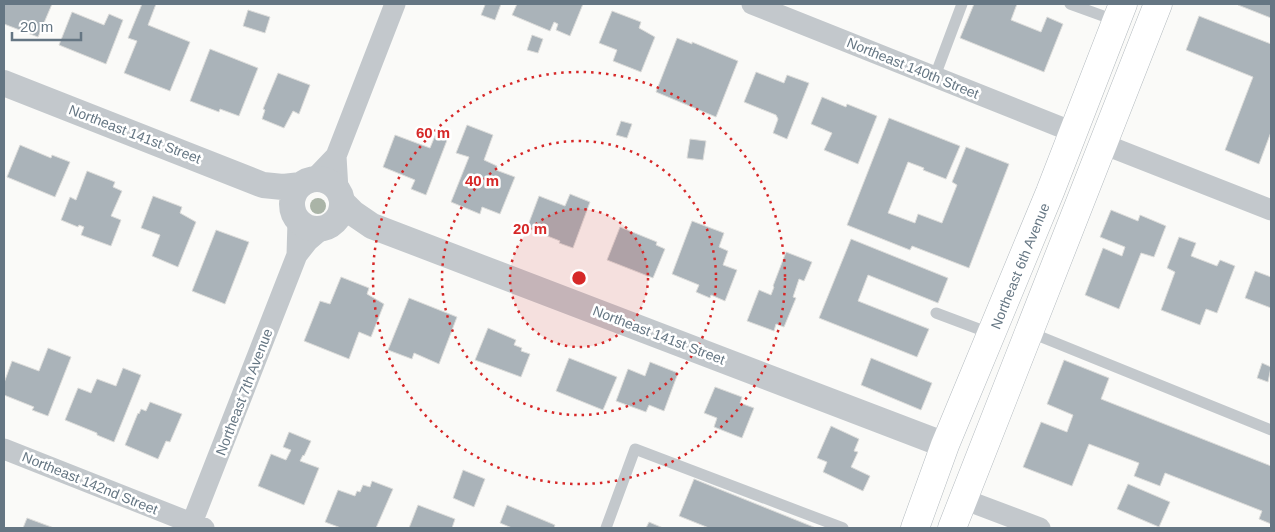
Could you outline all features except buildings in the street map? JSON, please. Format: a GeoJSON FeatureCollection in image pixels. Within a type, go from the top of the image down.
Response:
{"type":"FeatureCollection","features":[{"type":"Feature","properties":{"kind":"main road"},"geometry":{"type":"LineString","coordinates":[[952,528],[1158,4]]}},
{"type":"Feature","properties":{"kind":"main road","name":"Northeast 6th Avenue"},"geometry":{"type":"LineString","coordinates":[[914,528],[945,445],[992,334],[1120,12]]}},
{"type":"Feature","properties":{"kind":"main road"},"geometry":{"type":"LineString","coordinates":[[963,499],[958,488],[965,449],[1059,207],[1062,160]]}},
{"type":"Feature","properties":{"kind":"street"},"geometry":{"type":"LineString","coordinates":[[317,205],[395,4]]}},
{"type":"Feature","properties":{"kind":"street","name":"Northeast 140th Street"},"geometry":{"type":"LineString","coordinates":[[752,4],[1073,132]]}},
{"type":"Feature","properties":{"kind":"street","name":"Northeast 141st Street"},"geometry":{"type":"LineString","coordinates":[[4,83],[267,186],[283,187],[347,223],[372,226],[945,445]]}},
{"type":"Feature","properties":{"kind":"street"},"geometry":{"type":"LineString","coordinates":[[1103,144],[1271,210]]}},
{"type":"Feature","properties":{"kind":"street","name":"Northeast 7th Avenue"},"geometry":{"type":"LineString","coordinates":[[196,527],[317,205]]}},
{"type":"Feature","properties":{"kind":"street","name":"Northeast 142nd Street"},"geometry":{"type":"LineString","coordinates":[[4,449],[196,527]]}},
{"type":"Feature","properties":{"kind":"street"},"geometry":{"type":"LineString","coordinates":[[963,499],[1040,528]]}},
{"type":"Feature","properties":{"kind":"lane"},"geometry":{"type":"LineString","coordinates":[[935,76],[962,4]]}},
{"type":"Feature","properties":{"kind":"lane"},"geometry":{"type":"LineString","coordinates":[[1070,4],[1120,12]]}},
{"type":"Feature","properties":{"kind":"lane"},"geometry":{"type":"LineString","coordinates":[[936,313],[992,334]]}},
{"type":"Feature","properties":{"kind":"lane"},"geometry":{"type":"LineString","coordinates":[[1029,332],[1271,430]]}},
{"type":"Feature","properties":{"kind":"lane"},"geometry":{"type":"LineString","coordinates":[[606,528],[635,449],[843,528]]}}]}
